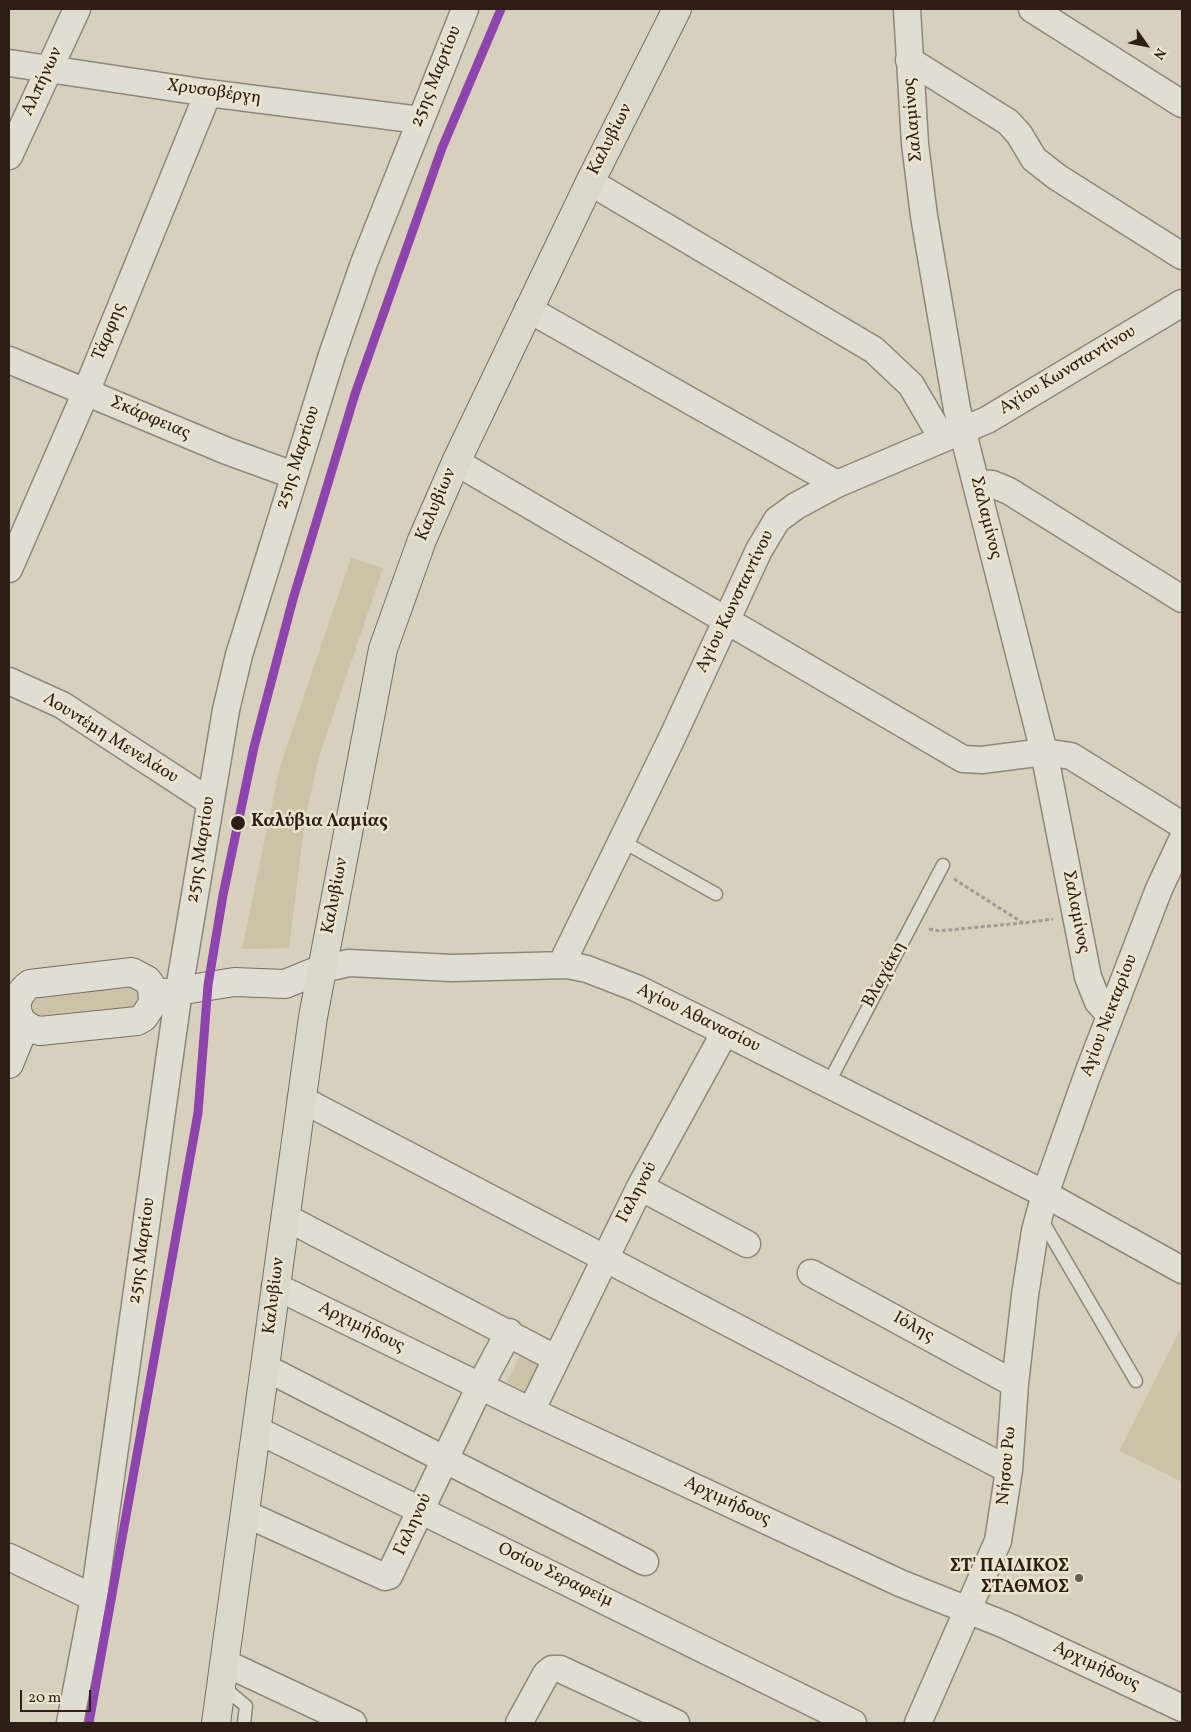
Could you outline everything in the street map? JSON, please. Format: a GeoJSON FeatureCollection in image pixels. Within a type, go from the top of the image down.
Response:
{"type":"FeatureCollection","features":[{"type":"Feature","properties":{"kind":"main road","name":"Καλυβίων"},"geometry":{"type":"LineString","coordinates":[[216,1723],[266,1368],[300,1099],[322,969],[383,649],[412,566],[456,462],[528,309],[677,9]]}},
{"type":"Feature","properties":{"kind":"street","name":"Αλπήνων"},"geometry":{"type":"LineString","coordinates":[[9,156],[77,9]]}},
{"type":"Feature","properties":{"kind":"street","name":"25ης Μαρτίου"},"geometry":{"type":"LineString","coordinates":[[70,1723],[94,1598],[166,992],[209,801],[226,710],[239,655],[293,475],[364,263],[464,9]]}},
{"type":"Feature","properties":{"kind":"street","name":"Σαλαμίνος"},"geometry":{"type":"LineString","coordinates":[[907,9],[915,144],[952,434],[977,482],[1044,752],[1092,991],[1110,1016]]}},
{"type":"Feature","properties":{"kind":"street"},"geometry":{"type":"LineString","coordinates":[[1032,9],[1182,104]]}},
{"type":"Feature","properties":{"kind":"street"},"geometry":{"type":"LineString","coordinates":[[909,60],[1008,122],[1019,134],[1034,159],[1057,177],[1182,256]]}},
{"type":"Feature","properties":{"kind":"street","name":"Χρυσοβέργη"},"geometry":{"type":"LineString","coordinates":[[9,63],[208,93],[420,120]]}},
{"type":"Feature","properties":{"kind":"street","name":"Τάρφης"},"geometry":{"type":"LineString","coordinates":[[9,568],[86,392],[208,93]]}},
{"type":"Feature","properties":{"kind":"street"},"geometry":{"type":"LineString","coordinates":[[590,182],[874,350],[911,385],[952,434]]}},
{"type":"Feature","properties":{"kind":"street","name":"Αγίου Κωνσταντίνου"},"geometry":{"type":"LineString","coordinates":[[561,965],[622,841],[759,550],[777,520],[796,506],[837,484],[987,420],[1182,303]]}},
{"type":"Feature","properties":{"kind":"street"},"geometry":{"type":"LineString","coordinates":[[528,309],[837,484]]}},
{"type":"Feature","properties":{"kind":"street","name":"Σκάρφειας"},"geometry":{"type":"LineString","coordinates":[[9,360],[227,451],[293,475]]}},
{"type":"Feature","properties":{"kind":"street"},"geometry":{"type":"LineString","coordinates":[[456,462],[963,759],[982,760],[1044,752],[1070,756],[1182,825]]}},
{"type":"Feature","properties":{"kind":"street"},"geometry":{"type":"LineString","coordinates":[[977,482],[992,484],[1008,491],[1182,599]]}},
{"type":"Feature","properties":{"kind":"street","name":"Λουντέμη Μενελάου"},"geometry":{"type":"LineString","coordinates":[[9,681],[62,706],[209,801]]}},
{"type":"Feature","properties":{"kind":"street","name":"Αγίου Νεκταρίου"},"geometry":{"type":"LineString","coordinates":[[1042,1205],[1110,1016],[1159,889],[1182,840]]}},
{"type":"Feature","properties":{"kind":"street","name":"Αγίου Αθανασίου"},"geometry":{"type":"LineString","coordinates":[[322,969],[349,963],[452,968],[561,965],[586,969],[636,988],[828,1084],[1042,1205],[1182,1270]]}},
{"type":"Feature","properties":{"kind":"street"},"geometry":{"type":"LineString","coordinates":[[166,992],[150,1011],[137,1022],[40,1031],[25,1025],[17,1011],[14,993],[30,984],[38,982],[123,972],[140,975],[166,992],[234,982],[285,984],[322,969]]}},
{"type":"Feature","properties":{"kind":"street"},"geometry":{"type":"LineString","coordinates":[[9,1064],[25,1025]]}},
{"type":"Feature","properties":{"kind":"street","name":"Γαληνού"},"geometry":{"type":"LineString","coordinates":[[531,1411],[555,1358],[640,1187],[725,1032]]}},
{"type":"Feature","properties":{"kind":"street"},"geometry":{"type":"LineString","coordinates":[[300,1099],[1009,1470]]}},
{"type":"Feature","properties":{"kind":"street"},"geometry":{"type":"LineString","coordinates":[[640,1187],[747,1244]]}},
{"type":"Feature","properties":{"kind":"street","name":"Νήσου Ρω"},"geometry":{"type":"LineString","coordinates":[[918,1723],[998,1541],[1009,1470],[1015,1384],[1029,1266],[1042,1205]]}},
{"type":"Feature","properties":{"kind":"street"},"geometry":{"type":"LineString","coordinates":[[285,1217],[509,1332],[555,1358]]}},
{"type":"Feature","properties":{"kind":"street","name":"Ιόλης"},"geometry":{"type":"LineString","coordinates":[[812,1273],[1015,1384]]}},
{"type":"Feature","properties":{"kind":"street","name":"Αρχιμήδους"},"geometry":{"type":"LineString","coordinates":[[275,1286],[531,1411],[908,1587],[1022,1632],[1182,1708]]}},
{"type":"Feature","properties":{"kind":"street","name":"Γαληνού"},"geometry":{"type":"LineString","coordinates":[[246,1514],[385,1577],[392,1573],[480,1386],[509,1332]]}},
{"type":"Feature","properties":{"kind":"street"},"geometry":{"type":"LineString","coordinates":[[266,1368],[645,1562]]}},
{"type":"Feature","properties":{"kind":"street","name":"Οσίου Σεραφείμ"},"geometry":{"type":"LineString","coordinates":[[257,1430],[853,1723]]}},
{"type":"Feature","properties":{"kind":"street"},"geometry":{"type":"LineString","coordinates":[[9,1557],[94,1598]]}},
{"type":"Feature","properties":{"kind":"street"},"geometry":{"type":"LineString","coordinates":[[520,1723],[546,1674],[552,1668],[560,1669],[676,1723]]}},
{"type":"Feature","properties":{"kind":"street"},"geometry":{"type":"LineString","coordinates":[[223,1674],[354,1723]]}},
{"type":"Feature","properties":{"kind":"lane"},"geometry":{"type":"LineString","coordinates":[[622,841],[716,894]]}},
{"type":"Feature","properties":{"kind":"lane","name":"Βλαχάκη"},"geometry":{"type":"LineString","coordinates":[[828,1084],[941,869]]}},
{"type":"Feature","properties":{"kind":"lane"},"geometry":{"type":"LineString","coordinates":[[1042,1205],[1136,1381]]}},
{"type":"Feature","properties":{"kind":"lane"},"geometry":{"type":"LineString","coordinates":[[223,1674],[246,1706],[244,1723]]}},
{"type":"Feature","properties":{"kind":"path"},"geometry":{"type":"LineString","coordinates":[[941,869],[1023,922]]}},
{"type":"Feature","properties":{"kind":"path"},"geometry":{"type":"LineString","coordinates":[[912,925],[939,931],[1076,916]]}},
{"type":"Feature","properties":{"kind":"shaded area"},"geometry":{"type":"Polygon","coordinates":[[[351,558],[383,568],[319,757],[305,819],[289,948],[242,949],[280,766],[351,558]]]}},
{"type":"Feature","properties":{"kind":"shaded area"},"geometry":{"type":"Polygon","coordinates":[[[138,980],[146,1006],[35,1023],[25,1000],[28,992],[138,980]]]}},
{"type":"Feature","properties":{"kind":"shaded area"},"geometry":{"type":"Polygon","coordinates":[[[1182,1326],[1182,1482],[1119,1451],[1182,1326]]]}},
{"type":"Feature","properties":{"kind":"shaded area"},"geometry":{"type":"Polygon","coordinates":[[[521,1353],[541,1363],[526,1392],[507,1382],[521,1353]]]}},
{"type":"Feature","properties":{"kind":"transit line"},"geometry":{"type":"LineString","coordinates":[[89,1723],[198,1113],[208,985],[223,895],[254,747],[293,599],[355,394],[442,148],[501,9]]}},
{"type":"Feature","properties":{"kind":"place","name":"Καλύβια Λαμίας"},"geometry":{"type":"Point","coordinates":[238,823]}},
{"type":"Feature","properties":{"kind":"place","name":"ΣΤ' ΠΑΙΔΙΚΟΣ ΣΤΑΘΜΟΣ"},"geometry":{"type":"Point","coordinates":[1079,1578]}}]}
